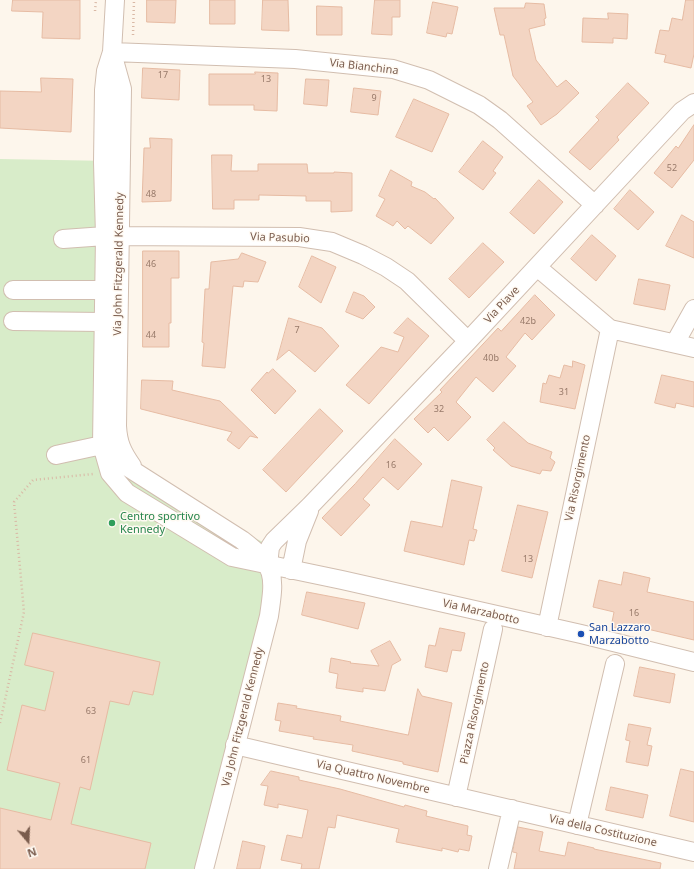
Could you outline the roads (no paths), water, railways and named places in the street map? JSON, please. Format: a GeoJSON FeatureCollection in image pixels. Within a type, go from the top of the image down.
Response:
{"type":"FeatureCollection","features":[{"type":"Feature","properties":{"kind":"street","name":"Via John Fitzgerald Kennedy"},"geometry":{"type":"LineString","coordinates":[[116,0],[112,52],[106,71],[104,90],[103,162],[112,236],[118,440],[123,454],[136,473]]}},
{"type":"Feature","properties":{"kind":"street","name":"Via Bianchina"},"geometry":{"type":"LineString","coordinates":[[112,52],[295,59],[394,69],[429,80],[479,105],[500,120],[595,205]]}},
{"type":"Feature","properties":{"kind":"street","name":"Via Piave"},"geometry":{"type":"LineString","coordinates":[[268,565],[270,547],[274,541],[310,506],[468,341],[682,111],[694,104]]}},
{"type":"Feature","properties":{"kind":"street","name":"Via John Fitzgerald Kennedy"},"geometry":{"type":"LineString","coordinates":[[112,236],[104,290],[103,322],[102,445],[110,473],[127,493],[232,557],[268,565]]}},
{"type":"Feature","properties":{"kind":"street","name":"Via Pasubio"},"geometry":{"type":"LineString","coordinates":[[63,239],[112,236],[299,237],[332,242],[362,254],[386,267],[407,281],[468,341]]}},
{"type":"Feature","properties":{"kind":"street"},"geometry":{"type":"LineString","coordinates":[[537,267],[610,329],[694,348]]}},
{"type":"Feature","properties":{"kind":"street"},"geometry":{"type":"LineString","coordinates":[[13,290],[104,290]]}},
{"type":"Feature","properties":{"kind":"street"},"geometry":{"type":"LineString","coordinates":[[675,343],[694,309]]}},
{"type":"Feature","properties":{"kind":"street"},"geometry":{"type":"LineString","coordinates":[[13,321],[103,322]]}},
{"type":"Feature","properties":{"kind":"street","name":"Via Risorgimento"},"geometry":{"type":"LineString","coordinates":[[546,627],[610,329]]}},
{"type":"Feature","properties":{"kind":"street","name":"Via John Fitzgerald Kennedy"},"geometry":{"type":"LineString","coordinates":[[102,445],[118,461],[242,540],[256,551],[268,565],[273,581],[273,592],[269,616],[204,869]]}},
{"type":"Feature","properties":{"kind":"street"},"geometry":{"type":"LineString","coordinates":[[56,455],[102,445]]}},
{"type":"Feature","properties":{"kind":"street","name":"Via Piave"},"geometry":{"type":"LineString","coordinates":[[291,570],[298,540],[310,506]]}},
{"type":"Feature","properties":{"kind":"street","name":"Via Marzabotto"},"geometry":{"type":"LineString","coordinates":[[268,565],[342,580],[581,634],[694,662]]}},
{"type":"Feature","properties":{"kind":"street","name":"Piazza Risorgimento"},"geometry":{"type":"LineString","coordinates":[[456,797],[493,629]]}},
{"type":"Feature","properties":{"kind":"street"},"geometry":{"type":"LineString","coordinates":[[577,825],[615,664]]}},
{"type":"Feature","properties":{"kind":"street","name":"Via Quattro Novembre"},"geometry":{"type":"LineString","coordinates":[[235,745],[512,810]]}},
{"type":"Feature","properties":{"kind":"street"},"geometry":{"type":"LineString","coordinates":[[498,869],[512,810]]}},
{"type":"Feature","properties":{"kind":"street","name":"Via della Costituzione"},"geometry":{"type":"LineString","coordinates":[[512,810],[694,852]]}},
{"type":"Feature","properties":{"kind":"place","name":"Centro sportivo Kennedy"},"geometry":{"type":"Point","coordinates":[112,523]}},
{"type":"Feature","properties":{"kind":"place","name":"San Lazzaro Marzabotto"},"geometry":{"type":"Point","coordinates":[581,634]}}]}
